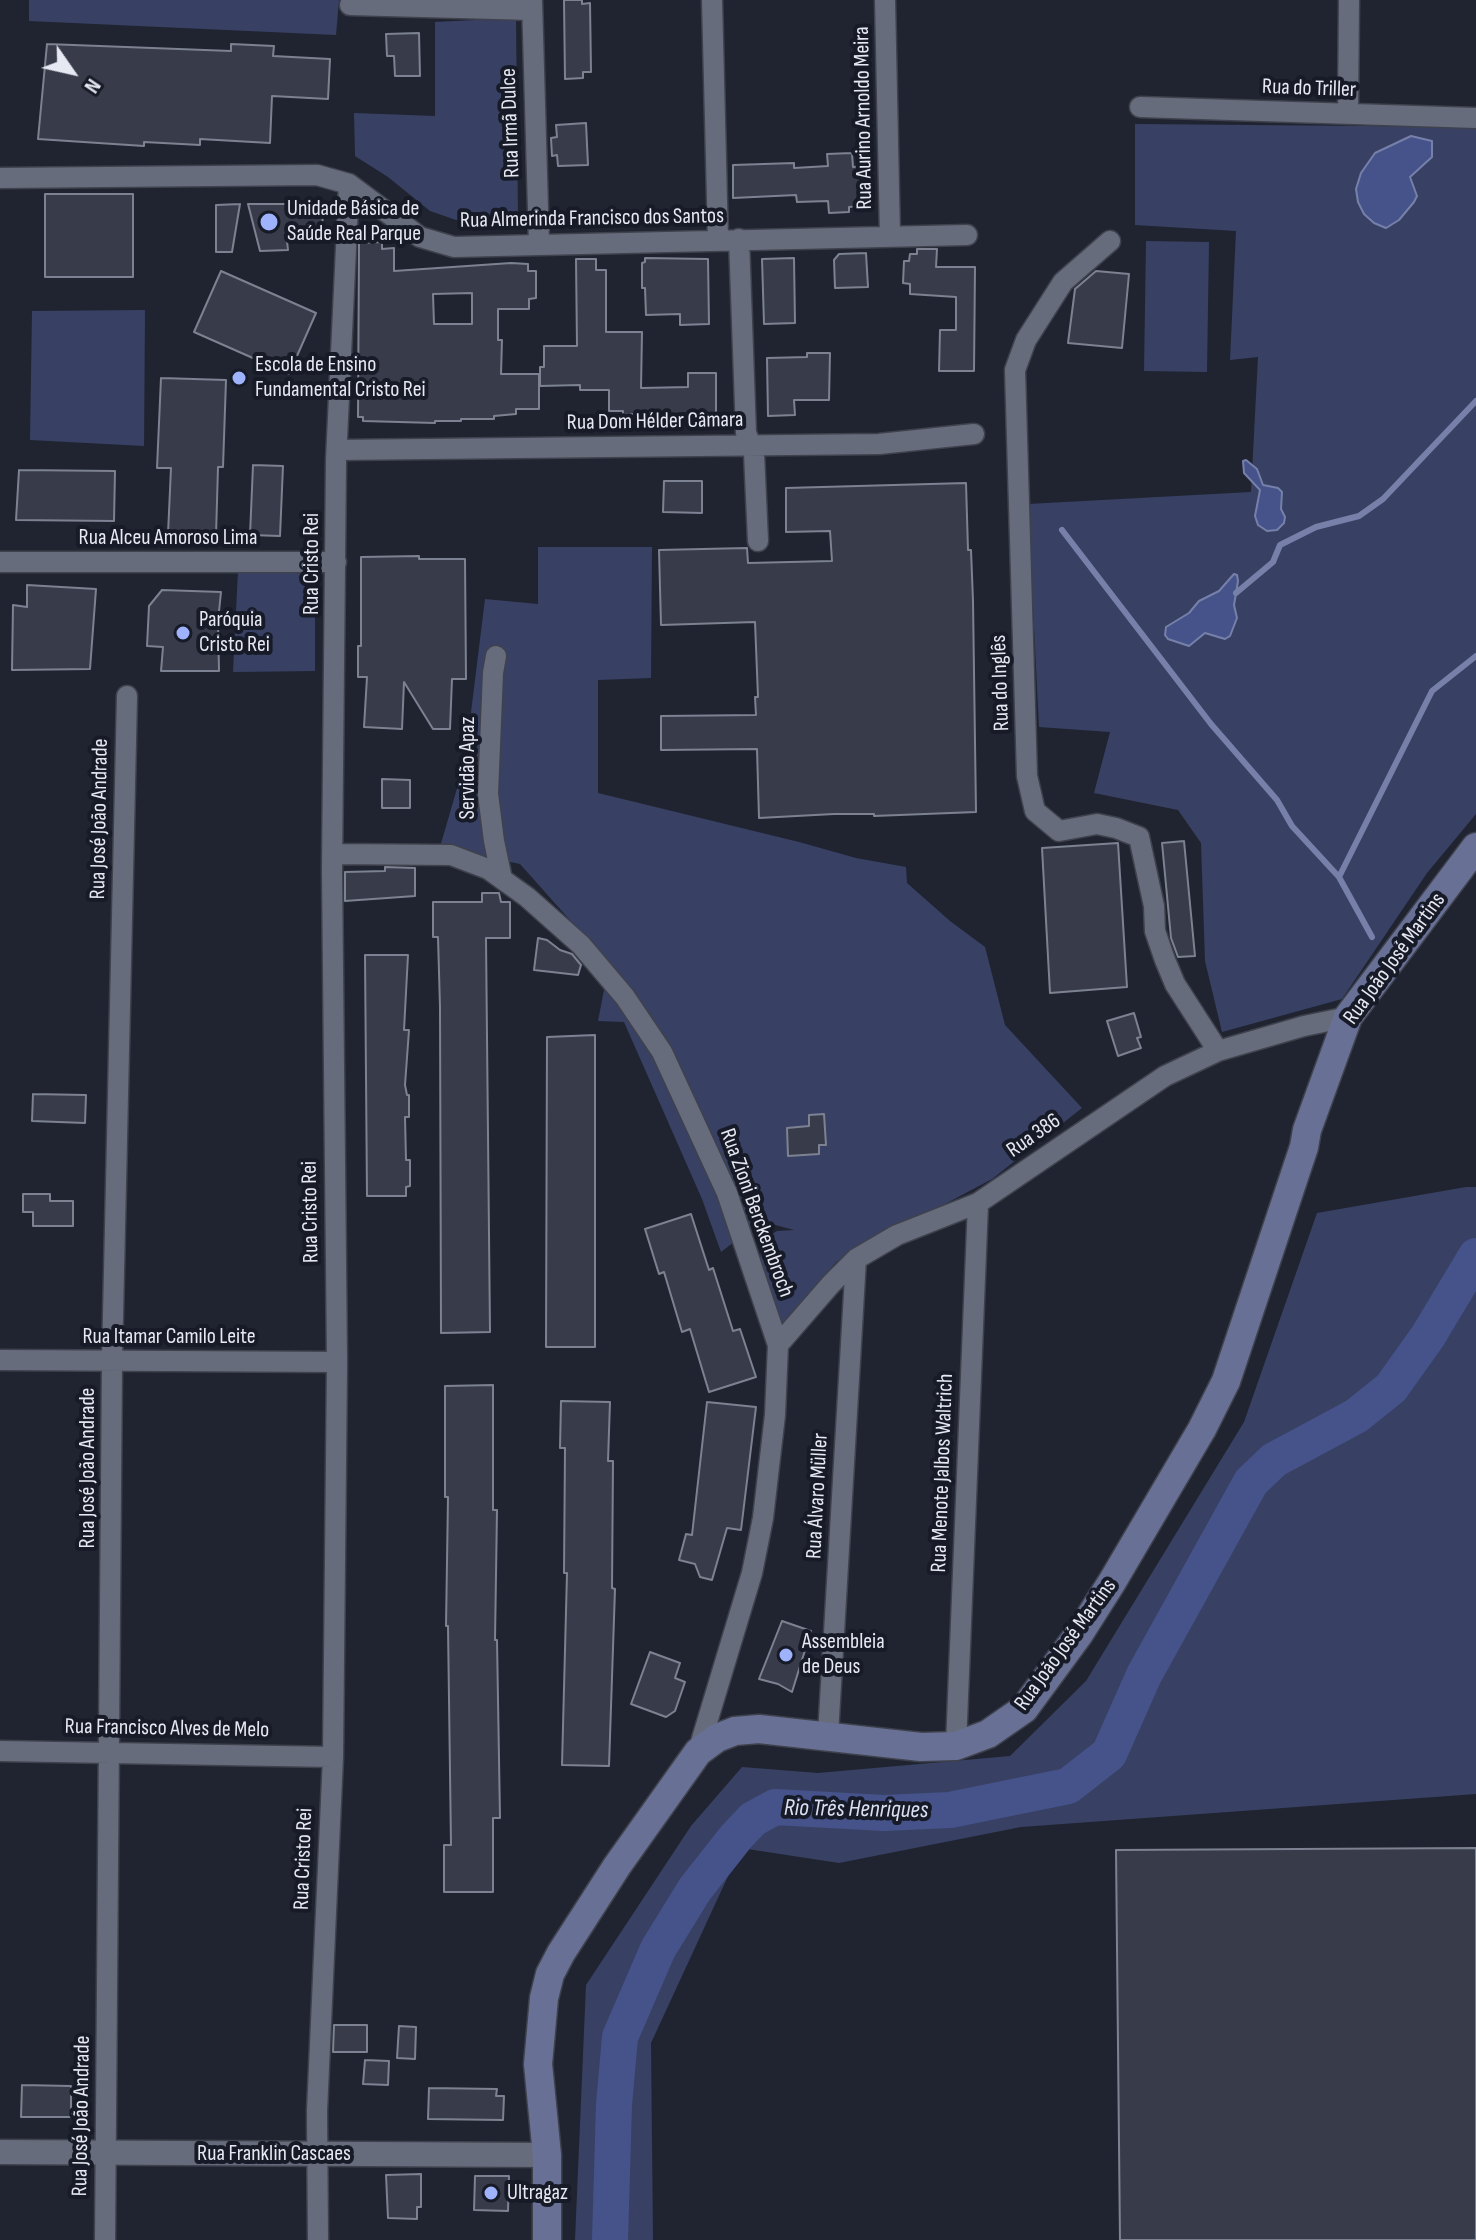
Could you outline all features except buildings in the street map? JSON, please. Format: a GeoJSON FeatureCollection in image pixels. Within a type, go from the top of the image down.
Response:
{"type":"FeatureCollection","features":[{"type":"Feature","properties":{"kind":"main road","name":"Rua João José Martins"},"geometry":{"type":"LineString","coordinates":[[547,2240],[547,2155],[538,2064],[544,1998],[550,1974],[617,1866],[698,1752],[717,1738],[748,1729],[921,1747],[956,1746],[1009,1722],[1035,1695],[1112,1582],[1214,1407],[1236,1355],[1307,1130],[1348,1017],[1476,847]]}},
{"type":"Feature","properties":{"kind":"street"},"geometry":{"type":"LineString","coordinates":[[712,0],[746,433],[754,453],[758,541]]}},
{"type":"Feature","properties":{"kind":"street","name":"Rua Aurino Arnoldo Meira"},"geometry":{"type":"LineString","coordinates":[[885,0],[890,236]]}},
{"type":"Feature","properties":{"kind":"street"},"geometry":{"type":"LineString","coordinates":[[1348,114],[1349,0]]}},
{"type":"Feature","properties":{"kind":"street"},"geometry":{"type":"LineString","coordinates":[[350,5],[532,5]]}},
{"type":"Feature","properties":{"kind":"street","name":"Rua Irmã Dulce"},"geometry":{"type":"LineString","coordinates":[[532,5],[539,244]]}},
{"type":"Feature","properties":{"kind":"street","name":"Rua do Triller"},"geometry":{"type":"LineString","coordinates":[[1140,107],[1476,118]]}},
{"type":"Feature","properties":{"kind":"street","name":"Rua Almerinda Francisco dos Santos"},"geometry":{"type":"LineString","coordinates":[[0,178],[317,175],[349,184],[402,226],[439,244],[454,247],[967,235]]}},
{"type":"Feature","properties":{"kind":"street","name":"Rua Cristo Rei"},"geometry":{"type":"LineString","coordinates":[[318,2240],[317,2154],[333,1757],[337,1362],[333,854],[337,450],[349,184]]}},
{"type":"Feature","properties":{"kind":"street","name":"Rua do Inglês"},"geometry":{"type":"LineString","coordinates":[[1110,241],[1063,282],[1026,340],[1015,370],[1027,776],[1035,811],[1059,831],[1097,824],[1139,837],[1154,906],[1155,931],[1165,960],[1175,984],[1218,1051]]}},
{"type":"Feature","properties":{"kind":"street","name":"Rua Dom Hélder Câmara"},"geometry":{"type":"LineString","coordinates":[[337,450],[879,444],[974,434]]}},
{"type":"Feature","properties":{"kind":"street","name":"Rua Alceu Amoroso Lima"},"geometry":{"type":"LineString","coordinates":[[0,562],[336,562]]}},
{"type":"Feature","properties":{"kind":"street","name":"Servidão Apaz"},"geometry":{"type":"LineString","coordinates":[[496,656],[488,794],[502,879]]}},
{"type":"Feature","properties":{"kind":"street","name":"Rua José João Andrade"},"geometry":{"type":"LineString","coordinates":[[105,2240],[112,1360],[127,696]]}},
{"type":"Feature","properties":{"kind":"street","name":"Rua Zioni Berckembroch"},"geometry":{"type":"LineString","coordinates":[[333,854],[451,855],[488,869],[581,945],[625,997],[662,1052],[727,1193],[778,1345],[775,1415],[763,1518],[752,1573],[698,1752]]}},
{"type":"Feature","properties":{"kind":"street","name":"Rua 386"},"geometry":{"type":"LineString","coordinates":[[778,1345],[856,1259],[897,1235],[978,1203],[1165,1076],[1218,1051],[1304,1026],[1348,1017]]}},
{"type":"Feature","properties":{"kind":"street","name":"Rua Menote Jalbos Waltrich"},"geometry":{"type":"LineString","coordinates":[[956,1746],[978,1203]]}},
{"type":"Feature","properties":{"kind":"street","name":"Rua Álvaro Müller"},"geometry":{"type":"LineString","coordinates":[[828,1735],[856,1259]]}},
{"type":"Feature","properties":{"kind":"street","name":"Rua Itamar Camilo Leite"},"geometry":{"type":"LineString","coordinates":[[0,1360],[337,1362]]}},
{"type":"Feature","properties":{"kind":"street","name":"Rua Francisco Alves de Melo"},"geometry":{"type":"LineString","coordinates":[[0,1751],[333,1757]]}},
{"type":"Feature","properties":{"kind":"street","name":"Rua Franklin Cascaes"},"geometry":{"type":"LineString","coordinates":[[0,2152],[547,2155]]}},
{"type":"Feature","properties":{"kind":"shaded area"},"geometry":{"type":"Polygon","coordinates":[[[29,0],[339,0],[336,35],[29,21],[29,0]]]}},
{"type":"Feature","properties":{"kind":"shaded area"},"geometry":{"type":"Polygon","coordinates":[[[516,18],[518,221],[456,220],[430,211],[388,177],[355,156],[354,113],[435,116],[435,22],[516,18]]]}},
{"type":"Feature","properties":{"kind":"shaded area"},"geometry":{"type":"Polygon","coordinates":[[[1135,124],[1476,127],[1476,814],[1427,873],[1342,999],[1222,1032],[1205,961],[1201,843],[1178,810],[1094,793],[1110,732],[1039,727],[1028,504],[1251,492],[1258,357],[1230,360],[1236,231],[1135,225],[1135,124]]]}},
{"type":"Feature","properties":{"kind":"shaded area"},"geometry":{"type":"Polygon","coordinates":[[[1411,136],[1432,141],[1432,157],[1410,177],[1417,196],[1414,202],[1399,220],[1386,228],[1364,214],[1356,189],[1361,173],[1375,153],[1411,136]]]}},
{"type":"Feature","properties":{"kind":"shaded area"},"geometry":{"type":"Polygon","coordinates":[[[1146,241],[1209,242],[1207,372],[1144,371],[1146,241]]]}},
{"type":"Feature","properties":{"kind":"shaded area"},"geometry":{"type":"Polygon","coordinates":[[[145,310],[144,446],[30,440],[32,311],[145,310]]]}},
{"type":"Feature","properties":{"kind":"shaded area"},"geometry":{"type":"Polygon","coordinates":[[[1243,461],[1257,469],[1263,485],[1282,492],[1281,509],[1285,517],[1277,530],[1267,531],[1258,525],[1255,516],[1260,490],[1244,473],[1243,461]]]}},
{"type":"Feature","properties":{"kind":"shaded area"},"geometry":{"type":"Polygon","coordinates":[[[538,547],[652,547],[651,678],[598,680],[598,793],[856,858],[906,867],[907,883],[985,947],[1005,1025],[1082,1108],[992,1179],[836,1262],[784,1326],[779,1327],[763,1277],[759,1242],[777,1231],[794,1230],[761,1221],[721,1252],[702,1199],[624,1022],[598,1021],[609,964],[520,864],[440,847],[465,761],[485,599],[538,604],[538,547]]]}},
{"type":"Feature","properties":{"kind":"shaded area"},"geometry":{"type":"Polygon","coordinates":[[[238,571],[315,573],[315,671],[233,672],[238,571]]]}},
{"type":"Feature","properties":{"kind":"shaded area"},"geometry":{"type":"Polygon","coordinates":[[[1234,574],[1238,581],[1234,605],[1237,618],[1230,636],[1225,639],[1205,633],[1189,646],[1168,639],[1166,627],[1189,613],[1199,601],[1219,591],[1234,574]]]}},
{"type":"Feature","properties":{"kind":"shaded area"},"geometry":{"type":"Polygon","coordinates":[[[1476,1187],[1476,1794],[1021,1827],[839,1863],[741,1848],[651,2043],[653,2240],[575,2240],[586,1985],[691,1826],[742,1767],[818,1773],[1010,1756],[1086,1681],[1244,1422],[1317,1213],[1476,1187]]]}},
{"type":"Feature","properties":{"kind":"waterway"},"geometry":{"type":"LineString","coordinates":[[1236,593],[1273,562],[1280,545],[1316,527],[1359,516],[1383,499],[1476,401]]}},
{"type":"Feature","properties":{"kind":"waterway"},"geometry":{"type":"LineString","coordinates":[[1062,530],[1211,724],[1277,800],[1292,826],[1339,877],[1372,937]]}},
{"type":"Feature","properties":{"kind":"waterway"},"geometry":{"type":"LineString","coordinates":[[1339,877],[1432,691],[1476,656]]}},
{"type":"Feature","properties":{"kind":"waterway","name":"Rio Três Henriques"},"geometry":{"type":"LineString","coordinates":[[610,2240],[614,2105],[620,2037],[658,1949],[695,1889],[736,1837],[753,1819],[775,1807],[884,1813],[950,1810],[1068,1786],[1109,1754],[1144,1675],[1251,1482],[1274,1460],[1356,1416],[1391,1388],[1428,1336],[1476,1256]]}},
{"type":"Feature","properties":{"kind":"place","name":"Unidade Básica de Saúde Real Parque"},"geometry":{"type":"Point","coordinates":[269,222]}},
{"type":"Feature","properties":{"kind":"place","name":"Escola de Ensino Fundamental Cristo Rei"},"geometry":{"type":"Point","coordinates":[239,378]}},
{"type":"Feature","properties":{"kind":"place","name":"Paróquia Cristo Rei"},"geometry":{"type":"Point","coordinates":[183,633]}},
{"type":"Feature","properties":{"kind":"place","name":"Assembleia de Deus"},"geometry":{"type":"Point","coordinates":[786,1655]}},
{"type":"Feature","properties":{"kind":"place","name":"Ultragaz"},"geometry":{"type":"Point","coordinates":[491,2193]}}]}
